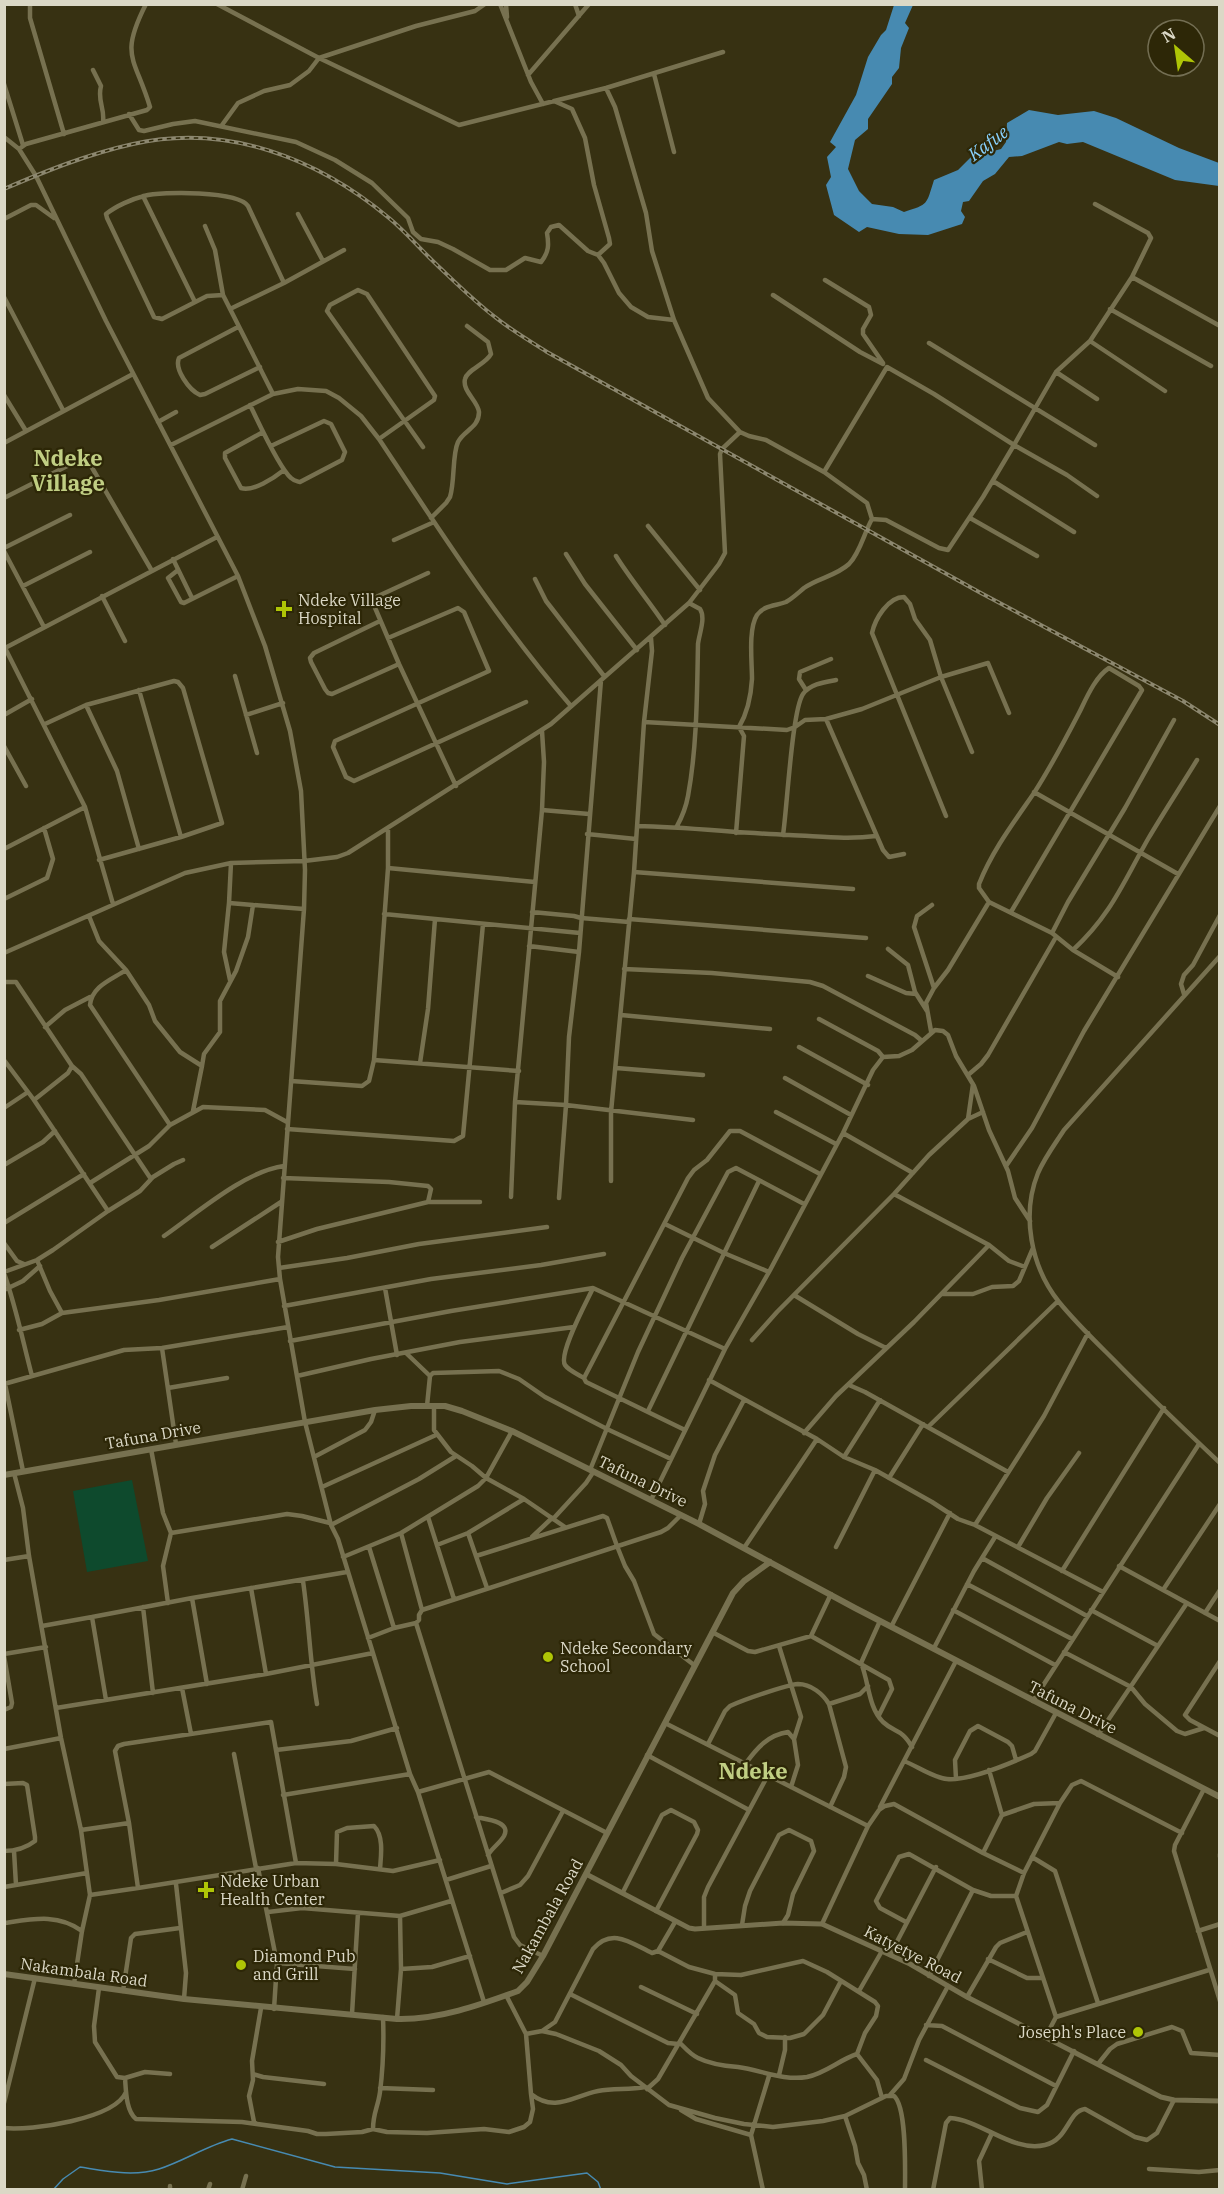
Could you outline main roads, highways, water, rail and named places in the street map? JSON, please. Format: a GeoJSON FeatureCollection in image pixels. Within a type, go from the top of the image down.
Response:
{"type":"FeatureCollection","features":[{"type":"Feature","properties":{"kind":"main road","name":"Tafuna Drive"},"geometry":{"type":"LineString","coordinates":[[4,1475],[375,1410],[431,1406],[462,1411],[512,1431],[699,1524],[891,1627],[1220,1797]]}},
{"type":"Feature","properties":{"kind":"main road","name":"Nakambala Road"},"geometry":{"type":"LineString","coordinates":[[4,1974],[184,2000],[418,2020],[484,2002],[524,1987],[543,1956],[733,1593],[744,1581],[770,1562]]}},
{"type":"Feature","properties":{"kind":"water"},"geometry":{"type":"Polygon","coordinates":[[[894,5],[913,5],[905,23],[909,28],[901,48],[899,68],[892,77],[892,84],[868,119],[868,129],[855,140],[848,169],[859,191],[872,204],[893,207],[904,212],[922,205],[928,199],[934,180],[958,170],[971,157],[1001,149],[1006,142],[1007,123],[1029,110],[1058,115],[1094,111],[1116,118],[1179,148],[1219,163],[1219,186],[1175,180],[1083,142],[1067,144],[1059,142],[1022,156],[1009,157],[995,174],[983,181],[969,201],[963,202],[961,211],[965,217],[962,224],[928,235],[899,234],[867,227],[859,232],[834,215],[826,185],[831,177],[827,157],[836,147],[830,142],[856,95],[868,57],[886,30],[894,5]]]}},
{"type":"Feature","properties":{"kind":"waterway"},"geometry":{"type":"LineString","coordinates":[[53,2190],[63,2179],[80,2167],[139,2173],[168,2166],[232,2139],[335,2167],[440,2173],[507,2184],[587,2173],[598,2182],[601,2190]]}},
{"type":"Feature","properties":{"kind":"railway"},"geometry":{"type":"LineString","coordinates":[[4,189],[83,158],[133,144],[168,139],[203,138],[236,142],[301,163],[332,178],[389,218],[480,305],[547,352],[979,592],[1183,701],[1220,725]]}},
{"type":"Feature","properties":{"kind":"place","name":"Ndeke Village Hospital"},"geometry":{"type":"Point","coordinates":[284,609]}},
{"type":"Feature","properties":{"kind":"place","name":"Ndeke Secondary School"},"geometry":{"type":"Point","coordinates":[548,1657]}},
{"type":"Feature","properties":{"kind":"place","name":"Ndeke Urban Health Center"},"geometry":{"type":"Point","coordinates":[206,1890]}},
{"type":"Feature","properties":{"kind":"place","name":"Diamond Pub and Grill"},"geometry":{"type":"Point","coordinates":[241,1965]}},
{"type":"Feature","properties":{"kind":"place","name":"Joseph's Place"},"geometry":{"type":"Point","coordinates":[1138,2032]}},
{"type":"Feature","properties":{"kind":"district","name":"Ndeke Village"},"geometry":{"type":"Point","coordinates":[68,470]}},
{"type":"Feature","properties":{"kind":"district","name":"Ndeke"},"geometry":{"type":"Point","coordinates":[753,1770]}},
{"type":"Feature","properties":{"kind":"water label","name":"Kafue"},"geometry":{"type":"Point","coordinates":[988,143]}}]}
